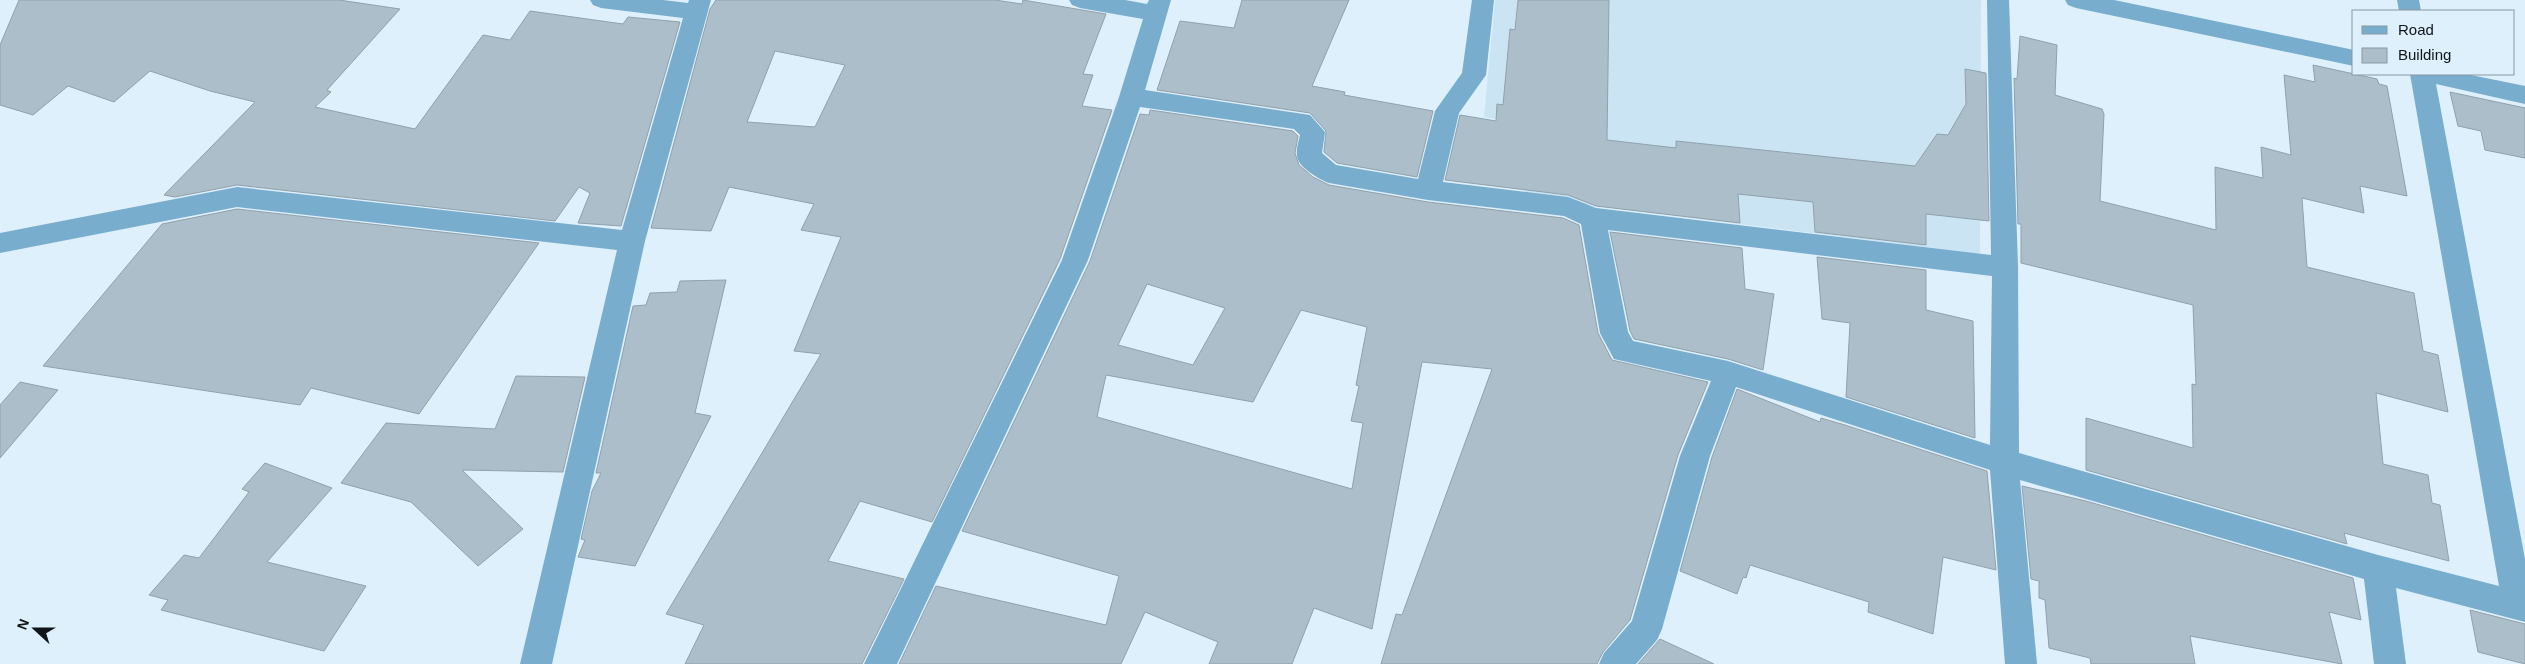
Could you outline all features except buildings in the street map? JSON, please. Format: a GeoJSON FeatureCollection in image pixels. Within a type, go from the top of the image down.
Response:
{"type":"FeatureCollection","features":[{"type":"Feature","properties":{"kind":"street"},"geometry":{"type":"LineString","coordinates":[[536,664],[632,241],[698,6],[601,0]]}},
{"type":"Feature","properties":{"kind":"street"},"geometry":{"type":"LineString","coordinates":[[880,664],[1075,260],[1131,97],[1158,6],[1080,0]]}},
{"type":"Feature","properties":{"kind":"street"},"geometry":{"type":"LineString","coordinates":[[1428,190],[1447,111],[1474,75],[1484,0]]}},
{"type":"Feature","properties":{"kind":"street"},"geometry":{"type":"LineString","coordinates":[[1998,0],[2005,267],[2004,462],[2021,664]]}},
{"type":"Feature","properties":{"kind":"street"},"geometry":{"type":"LineString","coordinates":[[2076,0],[2352,58]]}},
{"type":"Feature","properties":{"kind":"street"},"geometry":{"type":"LineString","coordinates":[[1593,218],[1614,333],[1624,351],[1728,373],[2004,462],[2378,569],[2521,606],[2422,75]]}},
{"type":"Feature","properties":{"kind":"street"},"geometry":{"type":"LineString","coordinates":[[2433,75],[2525,95]]}},
{"type":"Feature","properties":{"kind":"street"},"geometry":{"type":"LineString","coordinates":[[1131,97],[1302,121],[1312,132],[1308,156],[1330,173],[1428,190],[1568,207],[1593,218],[2005,267]]}},
{"type":"Feature","properties":{"kind":"street"},"geometry":{"type":"LineString","coordinates":[[0,243],[237,197],[632,241]]}},
{"type":"Feature","properties":{"kind":"street"},"geometry":{"type":"LineString","coordinates":[[1615,664],[1646,629],[1695,456],[1728,373]]}},
{"type":"Feature","properties":{"kind":"street"},"geometry":{"type":"LineString","coordinates":[[2378,569],[2390,664]]}},
{"type":"Feature","properties":{"kind":"shaded area"},"geometry":{"type":"Polygon","coordinates":[[[1495,0],[1981,0],[1980,254],[1524,197],[1528,145],[1512,122],[1484,117],[1495,0]]]}}]}
